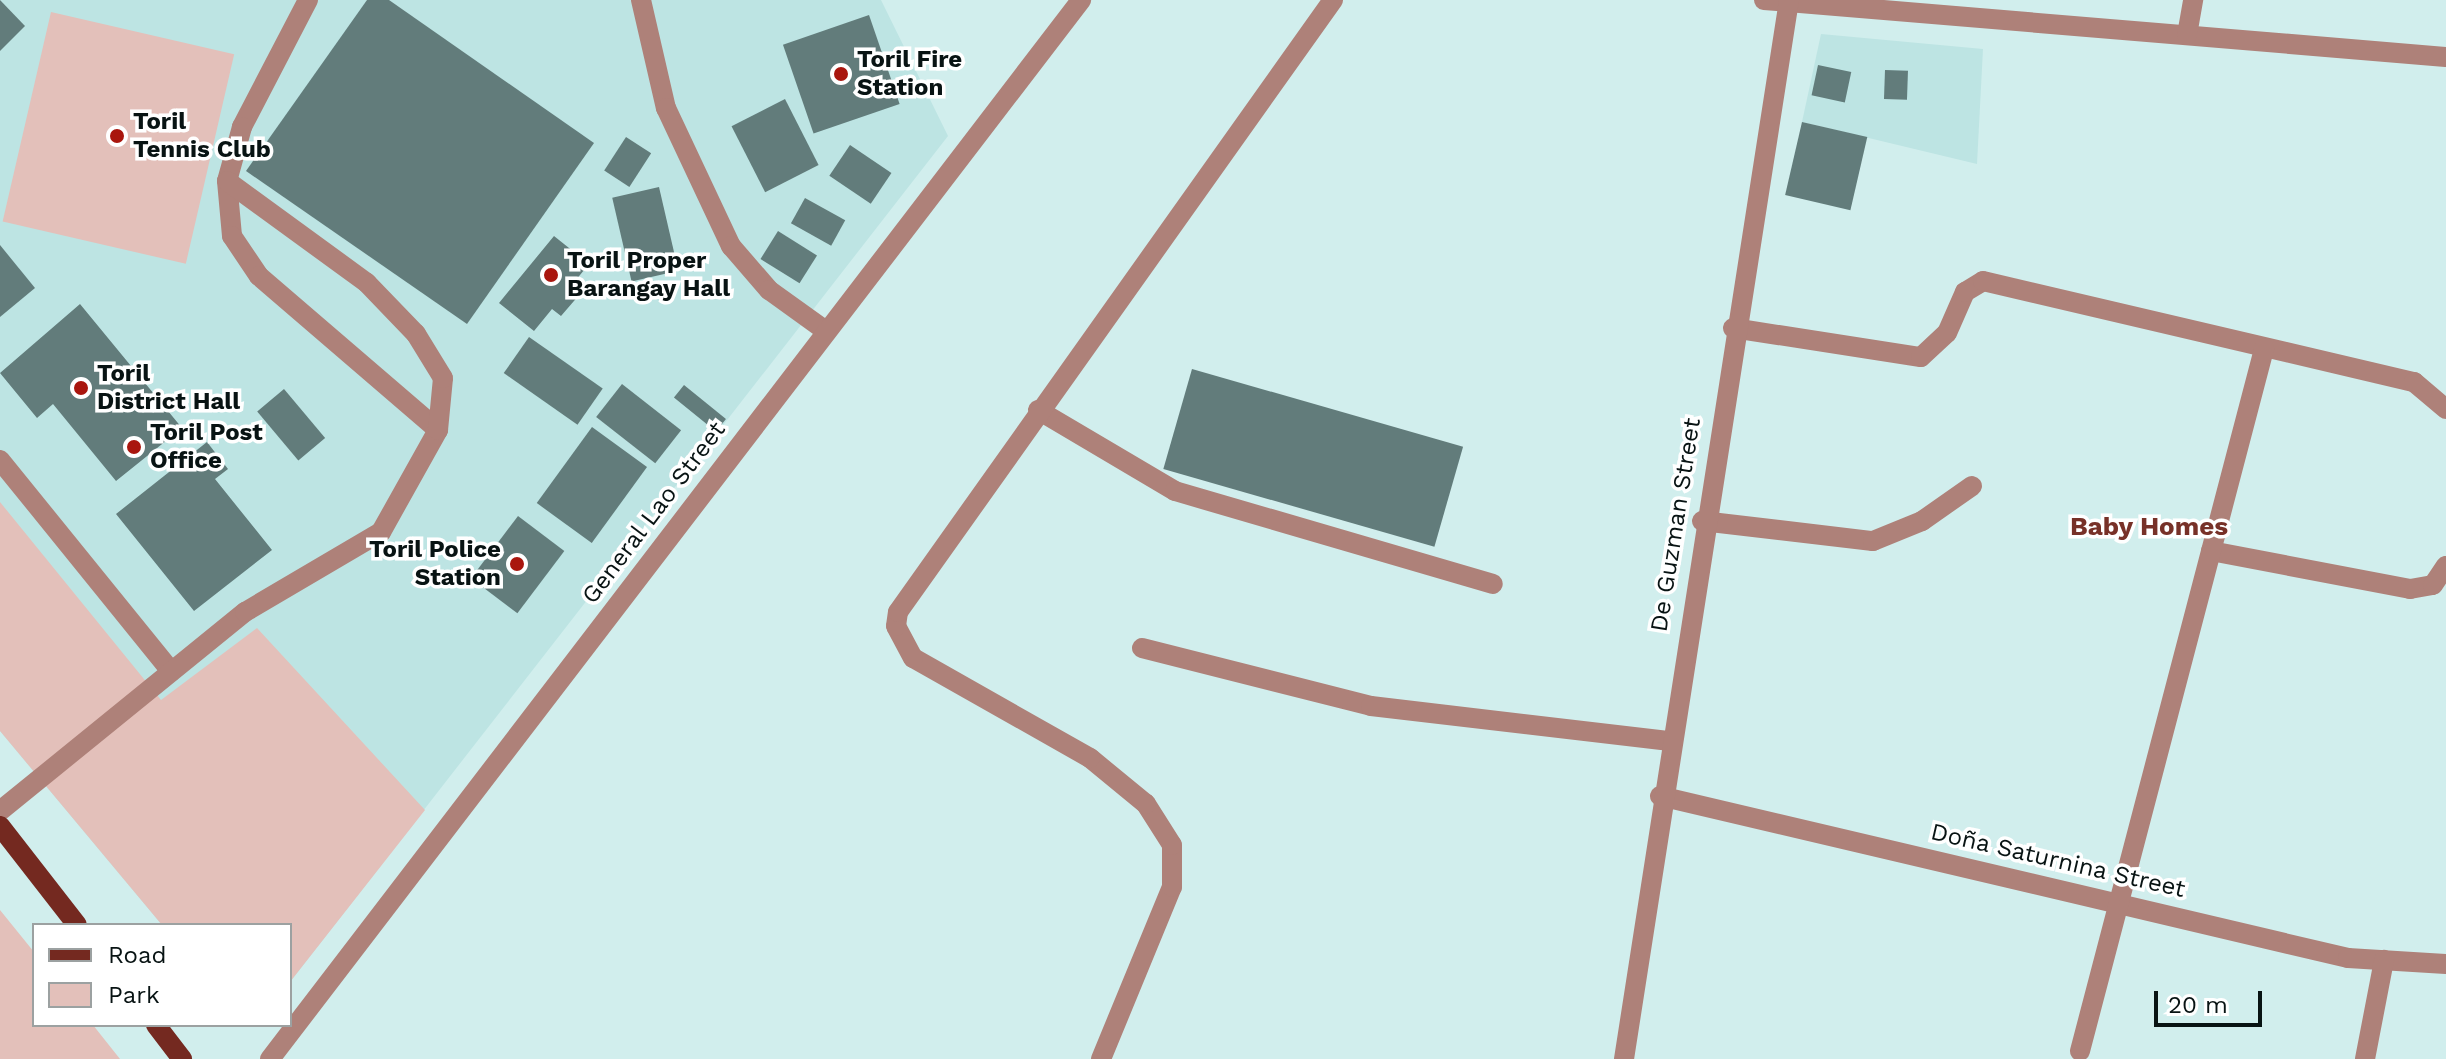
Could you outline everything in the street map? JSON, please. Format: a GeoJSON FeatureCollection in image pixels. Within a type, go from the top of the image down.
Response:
{"type":"FeatureCollection","features":[{"type":"Feature","properties":{"kind":"main road"},"geometry":{"type":"LineString","coordinates":[[0,826],[75,923]]}},
{"type":"Feature","properties":{"kind":"main road"},"geometry":{"type":"LineString","coordinates":[[158,1027],[182,1059]]}},
{"type":"Feature","properties":{"kind":"street"},"geometry":{"type":"LineString","coordinates":[[308,0],[242,127],[227,181],[232,236],[259,276],[438,430]]}},
{"type":"Feature","properties":{"kind":"street"},"geometry":{"type":"LineString","coordinates":[[641,0],[666,108],[731,246],[769,290],[826,331]]}},
{"type":"Feature","properties":{"kind":"street","name":"General Lao Street"},"geometry":{"type":"LineString","coordinates":[[270,1059],[1081,0]]}},
{"type":"Feature","properties":{"kind":"street"},"geometry":{"type":"LineString","coordinates":[[1101,1059],[1172,887],[1172,845],[1128,786],[930,672],[902,645],[896,626],[920,572],[1333,0]]}},
{"type":"Feature","properties":{"kind":"street"},"geometry":{"type":"LineString","coordinates":[[1764,0],[2446,57]]}},
{"type":"Feature","properties":{"kind":"street","name":"De Guzman Street"},"geometry":{"type":"LineString","coordinates":[[1624,1059],[1702,521],[1788,0]]}},
{"type":"Feature","properties":{"kind":"street"},"geometry":{"type":"LineString","coordinates":[[2187,35],[2193,0]]}},
{"type":"Feature","properties":{"kind":"street"},"geometry":{"type":"LineString","coordinates":[[0,811],[245,612],[381,532],[438,430],[443,378],[416,334],[367,283],[227,181]]}},
{"type":"Feature","properties":{"kind":"street"},"geometry":{"type":"LineString","coordinates":[[1733,328],[1921,357],[1947,333],[1965,292],[1983,281],[2414,382],[2446,409]]}},
{"type":"Feature","properties":{"kind":"street"},"geometry":{"type":"LineString","coordinates":[[2080,1051],[2117,900],[2264,349]]}},
{"type":"Feature","properties":{"kind":"street"},"geometry":{"type":"LineString","coordinates":[[1038,410],[1137,473],[1196,499],[1493,584]]}},
{"type":"Feature","properties":{"kind":"street"},"geometry":{"type":"LineString","coordinates":[[1,463],[171,671]]}},
{"type":"Feature","properties":{"kind":"street"},"geometry":{"type":"LineString","coordinates":[[1702,521],[1873,541],[1922,521],[1972,486]]}},
{"type":"Feature","properties":{"kind":"street"},"geometry":{"type":"LineString","coordinates":[[2211,551],[2410,589],[2433,585],[2446,566]]}},
{"type":"Feature","properties":{"kind":"street"},"geometry":{"type":"LineString","coordinates":[[1142,648],[1371,706],[1668,741]]}},
{"type":"Feature","properties":{"kind":"street","name":"Doña Saturnina Street"},"geometry":{"type":"LineString","coordinates":[[1660,796],[2117,900],[2348,958],[2446,964]]}},
{"type":"Feature","properties":{"kind":"street"},"geometry":{"type":"LineString","coordinates":[[2365,1059],[2384,960]]}},
{"type":"Feature","properties":{"kind":"shaded area"},"geometry":{"type":"Polygon","coordinates":[[[0,0],[881,0],[948,136],[292,979],[292,923],[160,923],[0,731],[0,0]]]}},
{"type":"Feature","properties":{"kind":"shaded area"},"geometry":{"type":"Polygon","coordinates":[[[1821,34],[1983,49],[1977,164],[1802,122],[1821,34]]]}},
{"type":"Feature","properties":{"kind":"green space","name":"Toril Tennis Club"},"geometry":{"type":"Polygon","coordinates":[[[51,12],[234,54],[186,264],[3,221],[51,12]]]}},
{"type":"Feature","properties":{"kind":"green space"},"geometry":{"type":"Polygon","coordinates":[[[0,502],[161,700],[257,628],[425,810],[292,979],[292,923],[160,923],[0,731],[0,502]]]}},
{"type":"Feature","properties":{"kind":"green space"},"geometry":{"type":"Polygon","coordinates":[[[0,910],[32,950],[32,1027],[95,1027],[120,1059],[0,1059],[0,910]]]}},
{"type":"Feature","properties":{"kind":"building"},"geometry":{"type":"Polygon","coordinates":[[[0,0],[25,26],[0,51],[0,0]]]}},
{"type":"Feature","properties":{"kind":"building"},"geometry":{"type":"Polygon","coordinates":[[[367,0],[389,0],[594,143],[467,324],[246,171],[367,0]]]}},
{"type":"Feature","properties":{"kind":"building","name":"Toril Fire Station"},"geometry":{"type":"Polygon","coordinates":[[[869,15],[900,104],[814,134],[783,45],[869,15]]]}},
{"type":"Feature","properties":{"kind":"building"},"geometry":{"type":"Polygon","coordinates":[[[1818,65],[1851,72],[1845,102],[1812,95],[1818,65]]]}},
{"type":"Feature","properties":{"kind":"building"},"geometry":{"type":"Polygon","coordinates":[[[1885,70],[1908,71],[1907,100],[1884,99],[1885,70]]]}},
{"type":"Feature","properties":{"kind":"building"},"geometry":{"type":"Polygon","coordinates":[[[785,99],[819,165],[765,192],[732,126],[785,99]]]}},
{"type":"Feature","properties":{"kind":"building"},"geometry":{"type":"Polygon","coordinates":[[[1802,122],[1867,137],[1850,210],[1785,195],[1802,122]]]}},
{"type":"Feature","properties":{"kind":"building"},"geometry":{"type":"Polygon","coordinates":[[[626,137],[651,153],[629,187],[604,171],[626,137]]]}},
{"type":"Feature","properties":{"kind":"building"},"geometry":{"type":"Polygon","coordinates":[[[850,145],[891,173],[871,204],[829,176],[850,145]]]}},
{"type":"Feature","properties":{"kind":"building"},"geometry":{"type":"Polygon","coordinates":[[[659,187],[678,271],[632,282],[612,198],[659,187]]]}},
{"type":"Feature","properties":{"kind":"building"},"geometry":{"type":"Polygon","coordinates":[[[805,198],[845,220],[831,246],[791,223],[805,198]]]}},
{"type":"Feature","properties":{"kind":"building"},"geometry":{"type":"Polygon","coordinates":[[[778,231],[817,255],[800,283],[761,259],[778,231]]]}},
{"type":"Feature","properties":{"kind":"building","name":"Toril Proper Barangay Hall"},"geometry":{"type":"Polygon","coordinates":[[[554,236],[589,264],[571,286],[580,294],[561,316],[552,309],[534,331],[499,303],[554,236]]]}},
{"type":"Feature","properties":{"kind":"building"},"geometry":{"type":"Polygon","coordinates":[[[0,245],[35,288],[0,317],[0,245]]]}},
{"type":"Feature","properties":{"kind":"building","name":"Toril District Hall"},"geometry":{"type":"Polygon","coordinates":[[[80,304],[182,428],[116,481],[53,404],[37,418],[0,373],[80,304]]]}},
{"type":"Feature","properties":{"kind":"building"},"geometry":{"type":"Polygon","coordinates":[[[529,337],[603,389],[577,425],[504,373],[529,337]]]}},
{"type":"Feature","properties":{"kind":"building"},"geometry":{"type":"Polygon","coordinates":[[[1192,369],[1463,447],[1434,547],[1163,469],[1192,369]]]}},
{"type":"Feature","properties":{"kind":"building"},"geometry":{"type":"Polygon","coordinates":[[[622,384],[681,430],[655,463],[596,417],[622,384]]]}},
{"type":"Feature","properties":{"kind":"building"},"geometry":{"type":"Polygon","coordinates":[[[684,385],[726,419],[716,431],[674,397],[684,385]]]}},
{"type":"Feature","properties":{"kind":"building"},"geometry":{"type":"Polygon","coordinates":[[[284,389],[325,438],[298,461],[257,411],[284,389]]]}},
{"type":"Feature","properties":{"kind":"building"},"geometry":{"type":"Polygon","coordinates":[[[592,427],[647,467],[592,543],[537,503],[592,427]]]}},
{"type":"Feature","properties":{"kind":"building"},"geometry":{"type":"Polygon","coordinates":[[[207,442],[228,469],[215,479],[272,550],[194,611],[116,514],[207,442]]]}},
{"type":"Feature","properties":{"kind":"building","name":"Toril Police Station"},"geometry":{"type":"Polygon","coordinates":[[[518,516],[564,551],[517,613],[471,578],[518,516]]]}},
{"type":"Feature","properties":{"kind":"place","name":"Toril Fire Station"},"geometry":{"type":"Point","coordinates":[841,74]}},
{"type":"Feature","properties":{"kind":"place","name":"Toril Tennis Club"},"geometry":{"type":"Point","coordinates":[117,136]}},
{"type":"Feature","properties":{"kind":"place","name":"Toril Proper Barangay Hall"},"geometry":{"type":"Point","coordinates":[551,275]}},
{"type":"Feature","properties":{"kind":"place","name":"Toril District Hall"},"geometry":{"type":"Point","coordinates":[81,388]}},
{"type":"Feature","properties":{"kind":"place","name":"Toril Post Office"},"geometry":{"type":"Point","coordinates":[134,447]}},
{"type":"Feature","properties":{"kind":"place","name":"Toril Police Station"},"geometry":{"type":"Point","coordinates":[517,564]}},
{"type":"Feature","properties":{"kind":"district","name":"Baby Homes"},"geometry":{"type":"Point","coordinates":[2149,527]}}]}
